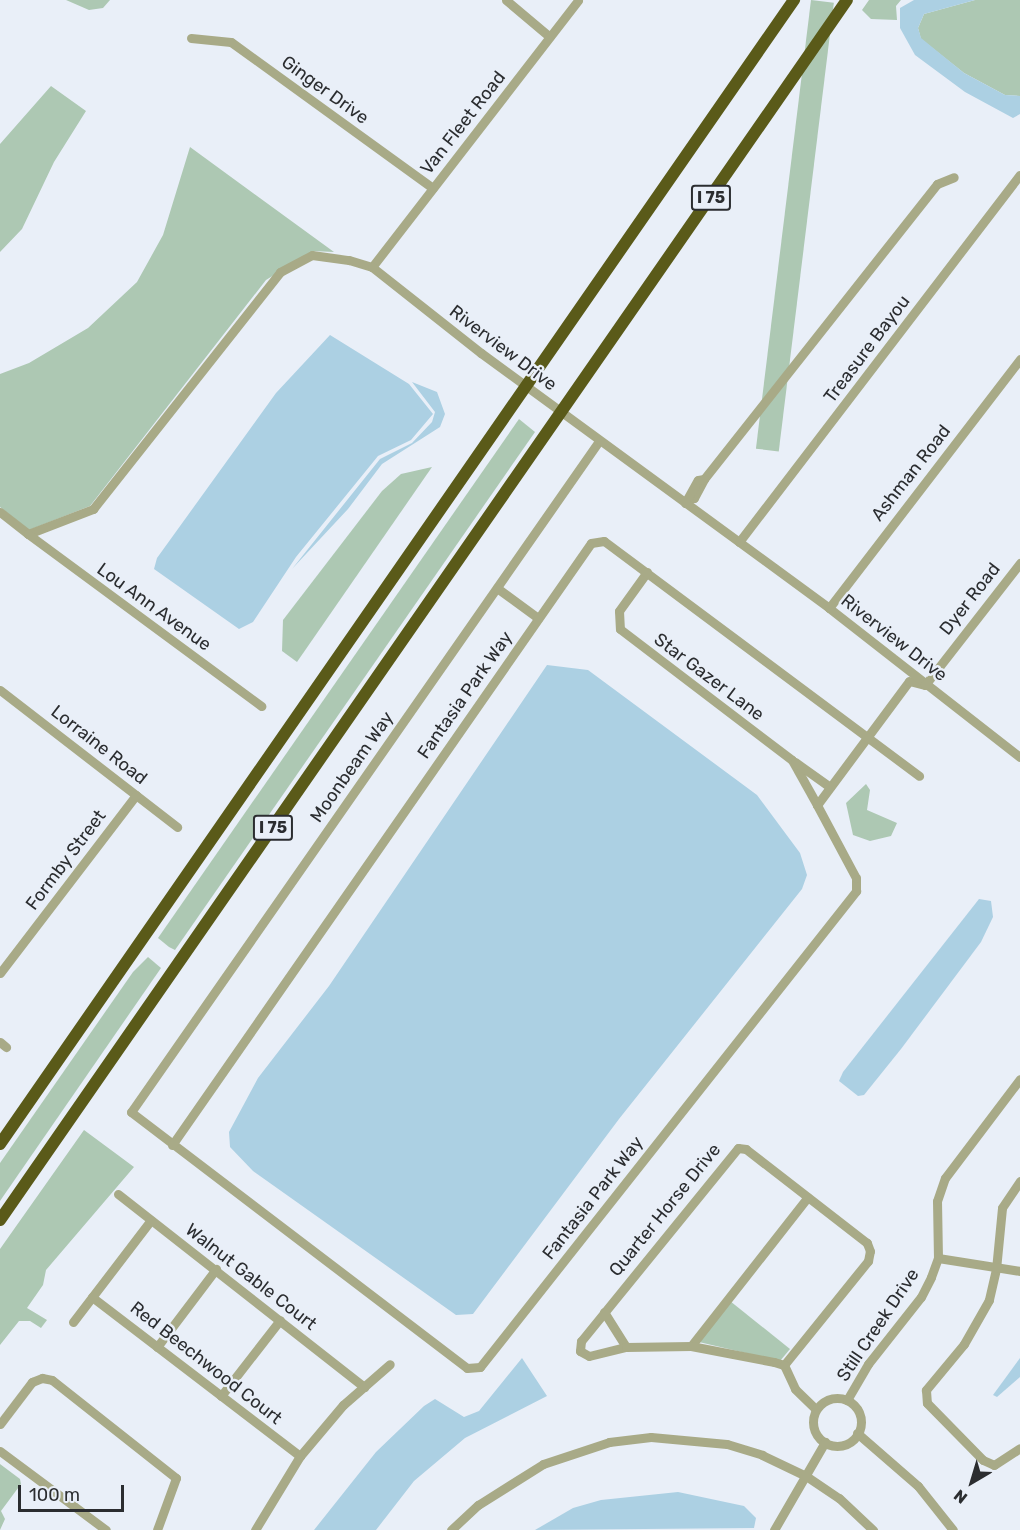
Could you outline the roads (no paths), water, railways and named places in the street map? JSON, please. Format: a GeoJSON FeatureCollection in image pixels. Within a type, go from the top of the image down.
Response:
{"type":"FeatureCollection","features":[{"type":"Feature","properties":{"kind":"highway","name":"I 75"},"geometry":{"type":"LineString","coordinates":[[0,1144],[794,0]]}},
{"type":"Feature","properties":{"kind":"highway","name":"I 75"},"geometry":{"type":"LineString","coordinates":[[0,1220],[577,393],[846,2]]}},
{"type":"Feature","properties":{"kind":"street"},"geometry":{"type":"LineString","coordinates":[[506,0],[550,37]]}},
{"type":"Feature","properties":{"kind":"street","name":"Van Fleet Road"},"geometry":{"type":"LineString","coordinates":[[372,267],[578,0]]}},
{"type":"Feature","properties":{"kind":"street","name":"Ginger Drive"},"geometry":{"type":"LineString","coordinates":[[190,38],[231,42],[433,188]]}},
{"type":"Feature","properties":{"kind":"street","name":"Treasure Bayou"},"geometry":{"type":"LineString","coordinates":[[739,542],[1020,175]]}},
{"type":"Feature","properties":{"kind":"street"},"geometry":{"type":"LineString","coordinates":[[687,501],[694,498],[704,479],[937,184],[954,177]]}},
{"type":"Feature","properties":{"kind":"street","name":"Riverview Drive"},"geometry":{"type":"LineString","coordinates":[[28,534],[93,509],[280,272],[312,255],[372,267],[599,441],[687,501],[829,608],[1020,757]]}},
{"type":"Feature","properties":{"kind":"street","name":"Ashman Road"},"geometry":{"type":"LineString","coordinates":[[829,608],[1020,359]]}},
{"type":"Feature","properties":{"kind":"street","name":"Moonbeam Way"},"geometry":{"type":"LineString","coordinates":[[131,1112],[599,441]]}},
{"type":"Feature","properties":{"kind":"street"},"geometry":{"type":"LineString","coordinates":[[0,512],[28,534]]}},
{"type":"Feature","properties":{"kind":"street","name":"Lou Ann Avenue"},"geometry":{"type":"LineString","coordinates":[[28,534],[261,706]]}},
{"type":"Feature","properties":{"kind":"street","name":"Fantasia Park Way"},"geometry":{"type":"LineString","coordinates":[[172,1145],[591,543],[604,541],[919,776]]}},
{"type":"Feature","properties":{"kind":"street","name":"Dyer Road"},"geometry":{"type":"LineString","coordinates":[[925,685],[1020,563]]}},
{"type":"Feature","properties":{"kind":"street","name":"Star Gazer Lane"},"geometry":{"type":"LineString","coordinates":[[647,572],[619,611],[620,629],[792,760],[817,805]]}},
{"type":"Feature","properties":{"kind":"street"},"geometry":{"type":"LineString","coordinates":[[497,588],[538,618]]}},
{"type":"Feature","properties":{"kind":"street"},"geometry":{"type":"LineString","coordinates":[[817,805],[909,681],[925,685]]}},
{"type":"Feature","properties":{"kind":"street","name":"Lorraine Road"},"geometry":{"type":"LineString","coordinates":[[0,690],[177,827]]}},
{"type":"Feature","properties":{"kind":"street"},"geometry":{"type":"LineString","coordinates":[[792,760],[830,787]]}},
{"type":"Feature","properties":{"kind":"street","name":"Formby Street"},"geometry":{"type":"LineString","coordinates":[[0,974],[136,795]]}},
{"type":"Feature","properties":{"kind":"street","name":"Fantasia Park Way"},"geometry":{"type":"LineString","coordinates":[[131,1112],[467,1368],[480,1367],[856,891],[856,878],[817,805]]}},
{"type":"Feature","properties":{"kind":"street","name":"Still Creek Drive"},"geometry":{"type":"LineString","coordinates":[[847,1401],[868,1364],[921,1297],[938,1258],[935,1215],[945,1178],[1020,1079]]}},
{"type":"Feature","properties":{"kind":"street","name":"Quarter Horse Drive"},"geometry":{"type":"LineString","coordinates":[[746,1149],[808,1197],[867,1243],[870,1251],[868,1262],[784,1365],[691,1346],[626,1347],[589,1356],[580,1351],[581,1341],[732,1151],[746,1149]]}},
{"type":"Feature","properties":{"kind":"street"},"geometry":{"type":"LineString","coordinates":[[1020,1180],[1002,1208],[996,1269],[988,1300],[977,1323],[926,1390],[927,1403],[983,1460],[994,1465],[1020,1448]]}},
{"type":"Feature","properties":{"kind":"street","name":"Walnut Gable Court"},"geometry":{"type":"LineString","coordinates":[[118,1194],[363,1387]]}},
{"type":"Feature","properties":{"kind":"street"},"geometry":{"type":"LineString","coordinates":[[691,1346],[808,1197]]}},
{"type":"Feature","properties":{"kind":"street"},"geometry":{"type":"LineString","coordinates":[[73,1322],[151,1220]]}},
{"type":"Feature","properties":{"kind":"street"},"geometry":{"type":"LineString","coordinates":[[938,1258],[1020,1271]]}},
{"type":"Feature","properties":{"kind":"street"},"geometry":{"type":"LineString","coordinates":[[157,1347],[216,1269]]}},
{"type":"Feature","properties":{"kind":"street","name":"Red Beechwood Court"},"geometry":{"type":"LineString","coordinates":[[92,1297],[300,1456]]}},
{"type":"Feature","properties":{"kind":"street"},"geometry":{"type":"LineString","coordinates":[[604,1312],[626,1347]]}},
{"type":"Feature","properties":{"kind":"street"},"geometry":{"type":"LineString","coordinates":[[221,1396],[280,1320]]}},
{"type":"Feature","properties":{"kind":"street"},"geometry":{"type":"LineString","coordinates":[[255,1530],[300,1456],[363,1387],[390,1364]]}},
{"type":"Feature","properties":{"kind":"street"},"geometry":{"type":"LineString","coordinates":[[784,1365],[795,1389],[816,1409],[815,1431],[825,1442],[839,1445],[857,1433]]}},
{"type":"Feature","properties":{"kind":"street"},"geometry":{"type":"LineString","coordinates":[[0,1424],[32,1382],[42,1378],[52,1380],[176,1478],[157,1530]]}},
{"type":"Feature","properties":{"kind":"street"},"geometry":{"type":"LineString","coordinates":[[816,1409],[834,1398],[847,1401],[858,1411],[857,1433]]}},
{"type":"Feature","properties":{"kind":"street"},"geometry":{"type":"LineString","coordinates":[[857,1433],[918,1486],[953,1530]]}},
{"type":"Feature","properties":{"kind":"street"},"geometry":{"type":"LineString","coordinates":[[451,1530],[512,1480],[553,1459],[609,1442],[651,1437],[727,1444],[762,1455],[806,1476],[839,1498],[873,1530]]}},
{"type":"Feature","properties":{"kind":"street"},"geometry":{"type":"LineString","coordinates":[[774,1530],[825,1442]]}},
{"type":"Feature","properties":{"kind":"street"},"geometry":{"type":"LineString","coordinates":[[0,1451],[106,1530]]}},
{"type":"Feature","properties":{"kind":"water"},"geometry":{"type":"Polygon","coordinates":[[[914,0],[975,0],[924,14],[918,28],[921,38],[964,73],[1005,95],[1020,96],[1020,114],[1013,118],[965,92],[915,55],[900,28],[900,8],[914,0]]]}},
{"type":"Feature","properties":{"kind":"water"},"geometry":{"type":"Polygon","coordinates":[[[330,335],[409,384],[433,414],[411,440],[378,456],[296,557],[253,622],[239,629],[154,569],[157,558],[276,393],[330,335]]]}},
{"type":"Feature","properties":{"kind":"water"},"geometry":{"type":"Polygon","coordinates":[[[412,382],[437,392],[445,414],[440,427],[382,464],[348,509],[292,569],[380,459],[412,443],[432,422],[435,412],[412,382]]]}},
{"type":"Feature","properties":{"kind":"water"},"geometry":{"type":"Polygon","coordinates":[[[547,665],[588,670],[757,795],[800,853],[807,875],[802,889],[619,1119],[473,1314],[456,1315],[253,1171],[230,1147],[229,1132],[258,1078],[329,986],[547,665]]]}},
{"type":"Feature","properties":{"kind":"water"},"geometry":{"type":"Polygon","coordinates":[[[979,899],[991,901],[993,917],[981,942],[901,1049],[864,1095],[858,1096],[839,1081],[843,1072],[979,899]]]}},
{"type":"Feature","properties":{"kind":"water"},"geometry":{"type":"Polygon","coordinates":[[[522,1358],[547,1396],[465,1438],[414,1481],[376,1530],[314,1530],[376,1452],[424,1406],[435,1399],[464,1417],[479,1411],[522,1358]]]}},
{"type":"Feature","properties":{"kind":"water"},"geometry":{"type":"Polygon","coordinates":[[[1020,1358],[1020,1377],[997,1397],[993,1395],[1020,1358]]]}},
{"type":"Feature","properties":{"kind":"water"},"geometry":{"type":"Polygon","coordinates":[[[678,1492],[744,1506],[756,1518],[754,1528],[535,1530],[573,1508],[601,1500],[678,1492]]]}}]}
